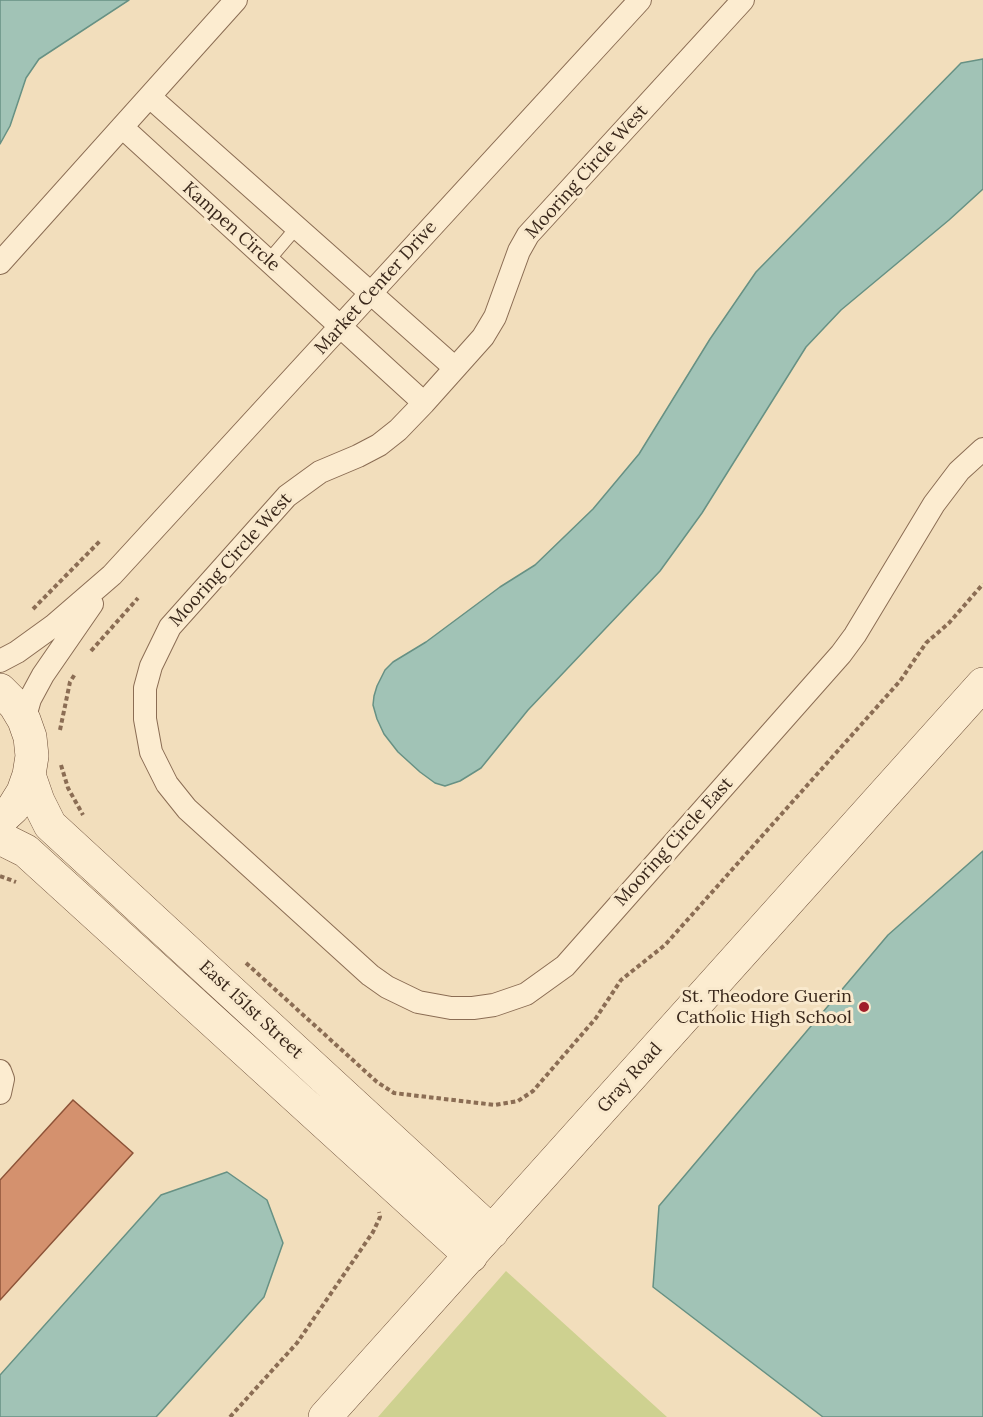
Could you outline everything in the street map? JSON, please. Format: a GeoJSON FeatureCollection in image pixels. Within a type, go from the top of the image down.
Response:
{"type":"FeatureCollection","features":[{"type":"Feature","properties":{"kind":"street"},"geometry":{"type":"LineString","coordinates":[[0,263],[236,0]]}},
{"type":"Feature","properties":{"kind":"street","name":"Market Center Drive"},"geometry":{"type":"LineString","coordinates":[[0,661],[18,652],[53,626],[112,575],[640,0]]}},
{"type":"Feature","properties":{"kind":"street","name":"Mooring Circle West"},"geometry":{"type":"LineString","coordinates":[[279,892],[187,808],[167,784],[151,752],[145,719],[146,688],[151,666],[170,627],[287,496],[320,472],[379,445],[398,430],[424,403],[483,337],[495,317],[519,251],[528,235],[743,0]]}},
{"type":"Feature","properties":{"kind":"street"},"geometry":{"type":"LineString","coordinates":[[150,97],[455,368]]}},
{"type":"Feature","properties":{"kind":"street","name":"Kampen Circle"},"geometry":{"type":"LineString","coordinates":[[122,127],[424,403]]}},
{"type":"Feature","properties":{"kind":"street","name":"Mooring Circle East"},"geometry":{"type":"LineString","coordinates":[[279,892],[370,975],[387,987],[410,998],[451,1008],[473,1008],[494,1005],[526,994],[565,966],[841,654],[855,635],[934,504],[959,471],[983,449]]}},
{"type":"Feature","properties":{"kind":"street","name":"Market Center Drive"},"geometry":{"type":"LineString","coordinates":[[24,720],[30,699],[43,675],[112,575]]}},
{"type":"Feature","properties":{"kind":"street","name":"Gray Road"},"geometry":{"type":"LineString","coordinates":[[325,1417],[983,684]]}},
{"type":"Feature","properties":{"kind":"street"},"geometry":{"type":"LineString","coordinates":[[0,690],[15,705],[24,720],[30,737],[32,756],[29,775],[18,800],[0,820]]}},
{"type":"Feature","properties":{"kind":"street","name":"East 151st Street"},"geometry":{"type":"LineString","coordinates":[[29,775],[50,825],[482,1244]]}},
{"type":"Feature","properties":{"kind":"street","name":"East 151st Street"},"geometry":{"type":"LineString","coordinates":[[0,838],[26,851],[482,1244]]}},
{"type":"Feature","properties":{"kind":"street"},"geometry":{"type":"LineString","coordinates":[[0,1071],[3,1079],[0,1093]]}},
{"type":"Feature","properties":{"kind":"lane"},"geometry":{"type":"LineString","coordinates":[[268,261],[297,227]]}},
{"type":"Feature","properties":{"kind":"path"},"geometry":{"type":"LineString","coordinates":[[29,613],[100,541]]}},
{"type":"Feature","properties":{"kind":"path"},"geometry":{"type":"LineString","coordinates":[[244,961],[377,1082],[394,1094],[495,1106],[518,1101],[533,1091],[596,1018],[621,980],[665,945],[900,681],[926,643],[949,623],[983,584]]}},
{"type":"Feature","properties":{"kind":"path"},"geometry":{"type":"LineString","coordinates":[[84,658],[138,598]]}},
{"type":"Feature","properties":{"kind":"path"},"geometry":{"type":"LineString","coordinates":[[64,704],[70,682],[79,666]]}},
{"type":"Feature","properties":{"kind":"path"},"geometry":{"type":"LineString","coordinates":[[68,788],[84,816]]}},
{"type":"Feature","properties":{"kind":"path"},"geometry":{"type":"LineString","coordinates":[[0,876],[22,885]]}},
{"type":"Feature","properties":{"kind":"path"},"geometry":{"type":"LineString","coordinates":[[230,1417],[297,1343],[373,1232],[380,1217],[379,1209]]}},
{"type":"Feature","properties":{"kind":"green space"},"geometry":{"type":"Polygon","coordinates":[[[506,1271],[667,1417],[378,1417],[506,1271]]]}},
{"type":"Feature","properties":{"kind":"shaded area"},"geometry":{"type":"Polygon","coordinates":[[[0,0],[129,0],[39,59],[26,78],[10,126],[0,144],[0,0]]]}},
{"type":"Feature","properties":{"kind":"shaded area"},"geometry":{"type":"Polygon","coordinates":[[[983,59],[983,189],[841,310],[806,347],[702,513],[660,571],[528,710],[481,768],[460,781],[445,786],[435,783],[420,772],[398,752],[384,734],[377,719],[373,705],[374,696],[385,670],[393,662],[426,642],[500,587],[535,565],[593,509],[639,454],[710,339],[756,272],[961,63],[983,59]]]}},
{"type":"Feature","properties":{"kind":"shaded area","name":"St. Theodore Guerin Catholic High School"},"geometry":{"type":"Polygon","coordinates":[[[983,851],[983,1417],[823,1417],[653,1287],[659,1206],[888,935],[983,851]]]}},
{"type":"Feature","properties":{"kind":"shaded area"},"geometry":{"type":"Polygon","coordinates":[[[227,1172],[267,1200],[283,1243],[264,1297],[156,1417],[0,1417],[0,1375],[161,1195],[227,1172]]]}},
{"type":"Feature","properties":{"kind":"building"},"geometry":{"type":"Polygon","coordinates":[[[73,1100],[133,1153],[0,1300],[0,1180],[73,1100]]]}},
{"type":"Feature","properties":{"kind":"place","name":"St. Theodore Guerin Catholic High School"},"geometry":{"type":"Point","coordinates":[864,1007]}}]}
